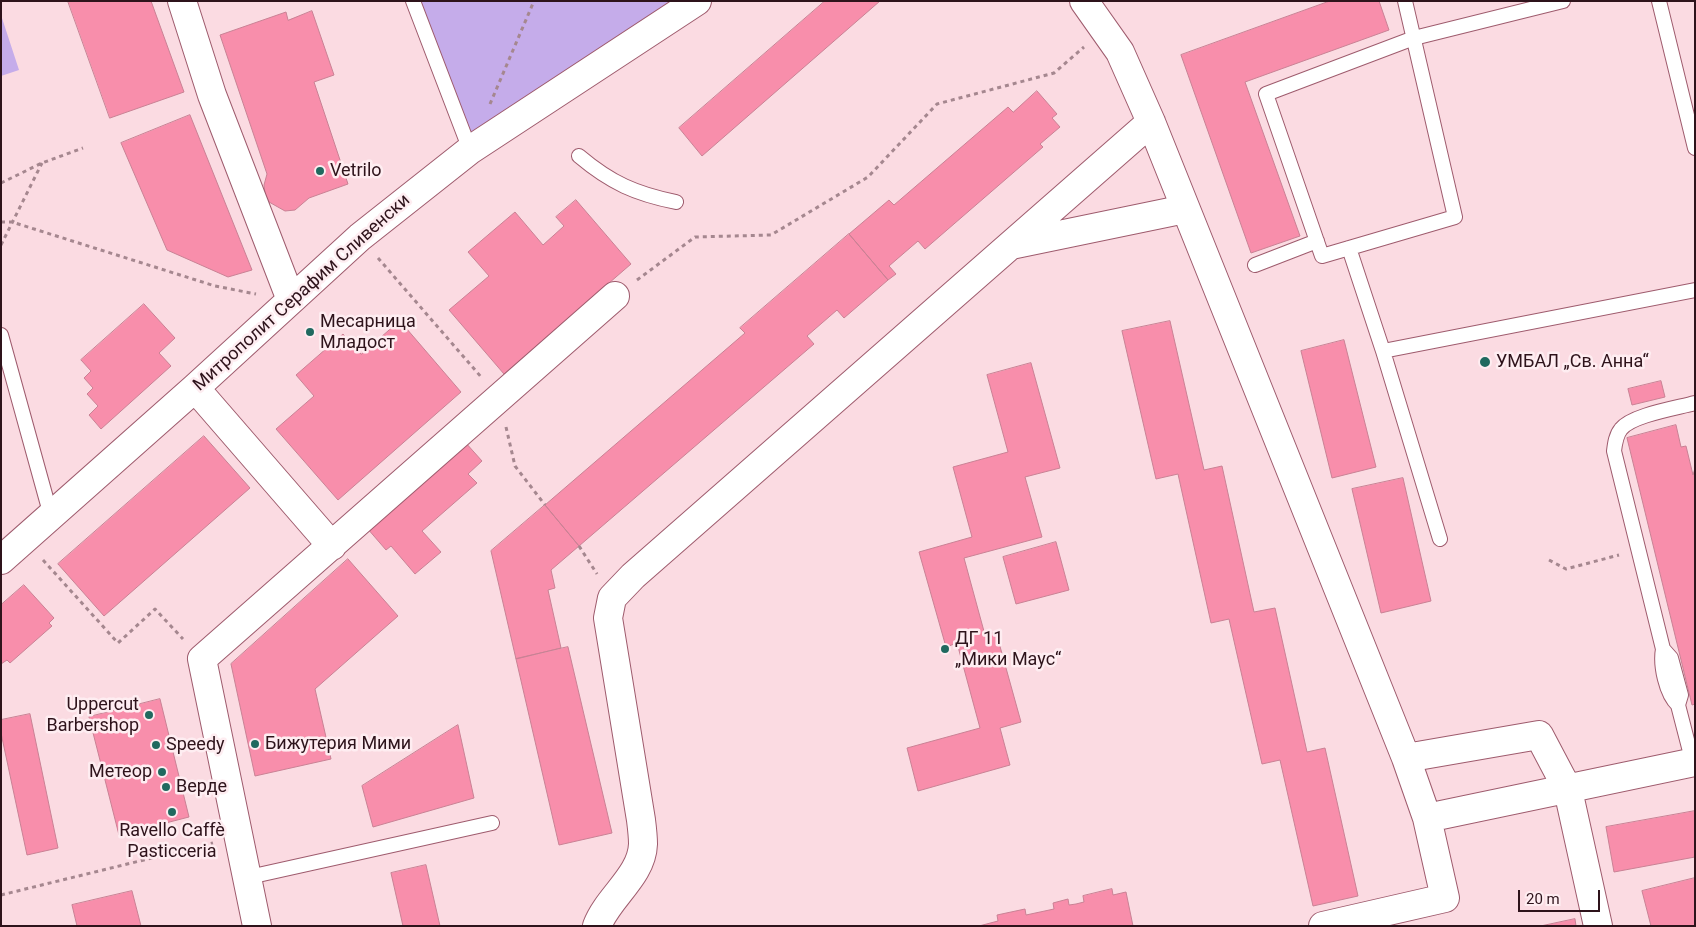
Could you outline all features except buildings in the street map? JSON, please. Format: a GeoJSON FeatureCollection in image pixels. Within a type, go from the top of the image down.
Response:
{"type":"FeatureCollection","features":[{"type":"Feature","properties":{"kind":"street"},"geometry":{"type":"LineString","coordinates":[[182,1],[212,95],[291,300]]}},
{"type":"Feature","properties":{"kind":"street","name":"Митрополит Серафим Сливенски"},"geometry":{"type":"LineString","coordinates":[[1,560],[195,388],[360,237],[470,150],[697,1]]}},
{"type":"Feature","properties":{"kind":"street"},"geometry":{"type":"LineString","coordinates":[[1084,1],[1120,52],[1151,122],[1406,758],[1427,818],[1445,898],[1323,926]]}},
{"type":"Feature","properties":{"kind":"street"},"geometry":{"type":"LineString","coordinates":[[597,926],[603,911],[636,869],[643,845],[642,820],[608,618],[612,598],[633,576],[1151,122]]}},
{"type":"Feature","properties":{"kind":"street"},"geometry":{"type":"LineString","coordinates":[[1009,245],[1185,209]]}},
{"type":"Feature","properties":{"kind":"street"},"geometry":{"type":"LineString","coordinates":[[258,926],[202,659],[615,296]]}},
{"type":"Feature","properties":{"kind":"street"},"geometry":{"type":"LineString","coordinates":[[195,388],[332,546]]}},
{"type":"Feature","properties":{"kind":"street"},"geometry":{"type":"LineString","coordinates":[[1406,758],[1539,735],[1568,790],[1598,926]]}},
{"type":"Feature","properties":{"kind":"street"},"geometry":{"type":"LineString","coordinates":[[1427,818],[1568,790],[1694,762]]}},
{"type":"Feature","properties":{"kind":"lane"},"geometry":{"type":"LineString","coordinates":[[413,1],[470,150]]}},
{"type":"Feature","properties":{"kind":"lane"},"geometry":{"type":"LineString","coordinates":[[1405,1],[1414,38],[1455,216],[1322,256],[1266,94],[1414,38],[1563,1]]}},
{"type":"Feature","properties":{"kind":"lane"},"geometry":{"type":"LineString","coordinates":[[1659,1],[1695,148]]}},
{"type":"Feature","properties":{"kind":"lane"},"geometry":{"type":"LineString","coordinates":[[580,156],[600,174],[623,187],[647,196],[676,202]]}},
{"type":"Feature","properties":{"kind":"lane"},"geometry":{"type":"LineString","coordinates":[[1255,265],[1317,241]]}},
{"type":"Feature","properties":{"kind":"lane"},"geometry":{"type":"LineString","coordinates":[[1349,248],[1383,351],[1440,539]]}},
{"type":"Feature","properties":{"kind":"lane"},"geometry":{"type":"LineString","coordinates":[[1383,351],[1695,290]]}},
{"type":"Feature","properties":{"kind":"lane"},"geometry":{"type":"LineString","coordinates":[[1,335],[51,516]]}},
{"type":"Feature","properties":{"kind":"lane"},"geometry":{"type":"LineString","coordinates":[[1694,762],[1678,705],[1681,695],[1671,658],[1663,649],[1614,451],[1615,440],[1621,428],[1630,421],[1695,403]]}},
{"type":"Feature","properties":{"kind":"lane"},"geometry":{"type":"LineString","coordinates":[[248,877],[492,823]]}},
{"type":"Feature","properties":{"kind":"path"},"geometry":{"type":"LineString","coordinates":[[489,106],[534,1]]}},
{"type":"Feature","properties":{"kind":"path"},"geometry":{"type":"LineString","coordinates":[[615,296],[695,237],[770,235],[868,177],[937,104],[1054,73],[1104,31]]}},
{"type":"Feature","properties":{"kind":"path"},"geometry":{"type":"LineString","coordinates":[[1,183],[42,163],[83,148]]}},
{"type":"Feature","properties":{"kind":"path"},"geometry":{"type":"LineString","coordinates":[[1,244],[42,163]]}},
{"type":"Feature","properties":{"kind":"path"},"geometry":{"type":"LineString","coordinates":[[1,222],[12,222],[215,286],[291,300]]}},
{"type":"Feature","properties":{"kind":"path"},"geometry":{"type":"LineString","coordinates":[[360,237],[500,399],[515,466],[545,505]]}},
{"type":"Feature","properties":{"kind":"path"},"geometry":{"type":"LineString","coordinates":[[1548,560],[1566,569],[1638,550]]}},
{"type":"Feature","properties":{"kind":"path"},"geometry":{"type":"LineString","coordinates":[[48,564],[118,643],[155,609],[185,641]]}},
{"type":"Feature","properties":{"kind":"path"},"geometry":{"type":"LineString","coordinates":[[1,894],[240,837]]}},
{"type":"Feature","properties":{"kind":"shaded area"},"geometry":{"type":"Polygon","coordinates":[[[413,1],[698,1],[470,150],[413,1]]]}},
{"type":"Feature","properties":{"kind":"shaded area"},"geometry":{"type":"Polygon","coordinates":[[[1,15],[19,70],[1,76],[1,15]]]}},
{"type":"Feature","properties":{"kind":"place","name":"Vetrilo"},"geometry":{"type":"Point","coordinates":[320,171]}},
{"type":"Feature","properties":{"kind":"place","name":"Месарница Младост"},"geometry":{"type":"Point","coordinates":[310,332]}},
{"type":"Feature","properties":{"kind":"place","name":"УМБАЛ „Св. Анна“"},"geometry":{"type":"Point","coordinates":[1485,362]}},
{"type":"Feature","properties":{"kind":"place","name":"ДГ 11 „Мики Маус“"},"geometry":{"type":"Point","coordinates":[945,649]}},
{"type":"Feature","properties":{"kind":"place","name":"Uppercut Barbershop"},"geometry":{"type":"Point","coordinates":[149,715]}},
{"type":"Feature","properties":{"kind":"place","name":"Бижутерия Мими"},"geometry":{"type":"Point","coordinates":[255,744]}},
{"type":"Feature","properties":{"kind":"place","name":"Speedy"},"geometry":{"type":"Point","coordinates":[156,745]}},
{"type":"Feature","properties":{"kind":"place","name":"Метеор"},"geometry":{"type":"Point","coordinates":[162,772]}},
{"type":"Feature","properties":{"kind":"place","name":"Верде"},"geometry":{"type":"Point","coordinates":[166,787]}},
{"type":"Feature","properties":{"kind":"place","name":"Ravello Caffè Pasticceria"},"geometry":{"type":"Point","coordinates":[172,812]}}]}
